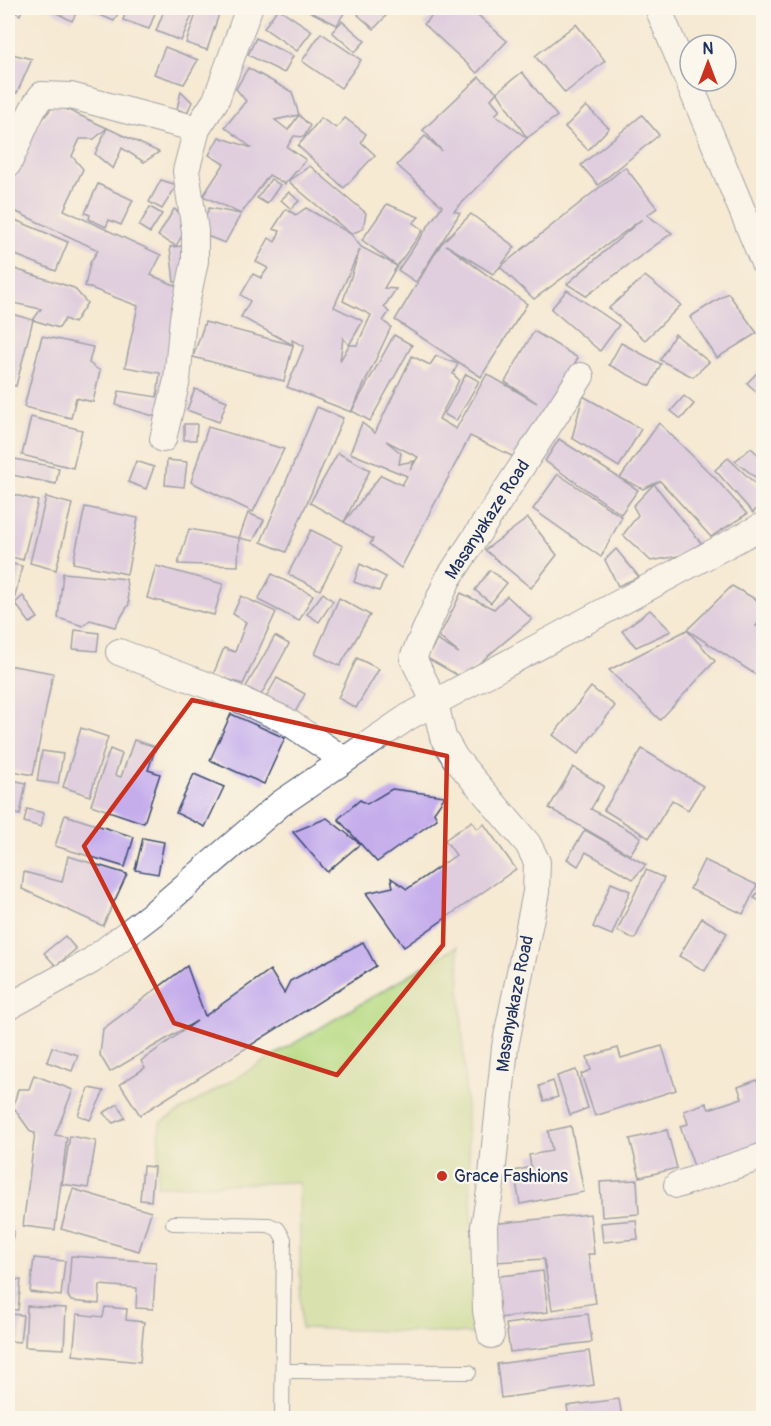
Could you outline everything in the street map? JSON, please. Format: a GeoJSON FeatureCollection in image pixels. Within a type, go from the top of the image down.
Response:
{"type":"FeatureCollection","features":[{"type":"Feature","properties":{"kind":"street"},"geometry":{"type":"LineString","coordinates":[[164,439],[177,380],[183,318],[195,261],[195,231],[186,171],[198,129],[216,100],[249,8]]}},
{"type":"Feature","properties":{"kind":"street"},"geometry":{"type":"LineString","coordinates":[[658,8],[764,263]]}},
{"type":"Feature","properties":{"kind":"street"},"geometry":{"type":"LineString","coordinates":[[8,164],[22,138],[34,105],[42,95],[70,96],[198,129]]}},
{"type":"Feature","properties":{"kind":"street","name":"Masanyakaze Road"},"geometry":{"type":"LineString","coordinates":[[491,1335],[486,1311],[484,1226],[491,1185],[505,1047],[536,892],[537,862],[528,844],[455,758],[443,737],[435,703],[413,658],[448,579],[580,376]]}},
{"type":"Feature","properties":{"kind":"street"},"geometry":{"type":"LineString","coordinates":[[8,1007],[91,961],[155,912],[280,804],[343,759],[435,703],[764,525]]}},
{"type":"Feature","properties":{"kind":"street"},"geometry":{"type":"LineString","coordinates":[[119,652],[217,689],[285,720],[343,759]]}},
{"type":"Feature","properties":{"kind":"street"},"geometry":{"type":"LineString","coordinates":[[677,1185],[764,1156]]}},
{"type":"Feature","properties":{"kind":"lane"},"geometry":{"type":"LineString","coordinates":[[173,1223],[259,1224],[278,1229],[284,1239],[282,1419]]}},
{"type":"Feature","properties":{"kind":"lane"},"geometry":{"type":"LineString","coordinates":[[283,1371],[469,1372]]}},
{"type":"Feature","properties":{"kind":"highlighted area"},"geometry":{"type":"Polygon","coordinates":[[[192,700],[447,756],[443,945],[337,1075],[174,1023],[84,846],[192,700]]]}},
{"type":"Feature","properties":{"kind":"green space"},"geometry":{"type":"Polygon","coordinates":[[[458,946],[478,1334],[301,1328],[299,1182],[157,1186],[160,1123],[458,946]]]}},
{"type":"Feature","properties":{"kind":"building"},"geometry":{"type":"Polygon","coordinates":[[[8,8],[23,8],[20,15],[8,8]]]}},
{"type":"Feature","properties":{"kind":"building"},"geometry":{"type":"Polygon","coordinates":[[[47,8],[79,8],[72,21],[47,8]]]}},
{"type":"Feature","properties":{"kind":"building"},"geometry":{"type":"Polygon","coordinates":[[[84,8],[121,8],[114,21],[84,8]]]}},
{"type":"Feature","properties":{"kind":"building"},"geometry":{"type":"Polygon","coordinates":[[[127,8],[157,8],[149,29],[123,20],[127,8]]]}},
{"type":"Feature","properties":{"kind":"building"},"geometry":{"type":"Polygon","coordinates":[[[165,8],[195,8],[181,41],[156,31],[165,8]]]}},
{"type":"Feature","properties":{"kind":"building"},"geometry":{"type":"Polygon","coordinates":[[[198,8],[221,8],[207,50],[186,43],[198,8]]]}},
{"type":"Feature","properties":{"kind":"building"},"geometry":{"type":"Polygon","coordinates":[[[278,8],[312,31],[297,51],[264,28],[278,8]]]}},
{"type":"Feature","properties":{"kind":"building"},"geometry":{"type":"Polygon","coordinates":[[[303,8],[338,8],[345,11],[337,25],[303,8]]]}},
{"type":"Feature","properties":{"kind":"building"},"geometry":{"type":"Polygon","coordinates":[[[364,8],[393,8],[374,29],[358,15],[364,8]]]}},
{"type":"Feature","properties":{"kind":"building"},"geometry":{"type":"Polygon","coordinates":[[[439,8],[470,8],[507,41],[477,73],[424,24],[439,8]]]}},
{"type":"Feature","properties":{"kind":"building"},"geometry":{"type":"Polygon","coordinates":[[[342,21],[365,41],[355,52],[332,32],[342,21]]]}},
{"type":"Feature","properties":{"kind":"building"},"geometry":{"type":"Polygon","coordinates":[[[576,24],[605,61],[565,93],[535,56],[576,24]]]}},
{"type":"Feature","properties":{"kind":"building"},"geometry":{"type":"Polygon","coordinates":[[[321,33],[361,60],[341,88],[302,61],[321,33]]]}},
{"type":"Feature","properties":{"kind":"building"},"geometry":{"type":"Polygon","coordinates":[[[256,38],[293,56],[284,73],[248,55],[256,38]]]}},
{"type":"Feature","properties":{"kind":"building"},"geometry":{"type":"Polygon","coordinates":[[[165,47],[198,60],[184,84],[154,74],[165,47]]]}},
{"type":"Feature","properties":{"kind":"building"},"geometry":{"type":"Polygon","coordinates":[[[8,53],[32,59],[17,93],[8,92],[8,53]]]}},
{"type":"Feature","properties":{"kind":"building"},"geometry":{"type":"Polygon","coordinates":[[[248,68],[292,92],[299,115],[310,126],[304,137],[294,136],[287,147],[306,160],[285,184],[269,175],[241,214],[203,196],[224,164],[209,155],[219,137],[252,148],[225,127],[246,101],[236,89],[248,68]],[[299,115],[275,120],[288,130],[299,115]]]}},
{"type":"Feature","properties":{"kind":"building"},"geometry":{"type":"Polygon","coordinates":[[[522,72],[557,116],[527,138],[497,92],[522,72]]]}},
{"type":"Feature","properties":{"kind":"building"},"geometry":{"type":"Polygon","coordinates":[[[479,77],[497,92],[491,99],[500,110],[495,115],[527,138],[454,211],[460,213],[416,282],[398,270],[442,206],[397,165],[425,136],[442,151],[423,130],[479,77]]]}},
{"type":"Feature","properties":{"kind":"building"},"geometry":{"type":"Polygon","coordinates":[[[181,91],[192,102],[187,113],[177,109],[181,91]]]}},
{"type":"Feature","properties":{"kind":"building"},"geometry":{"type":"Polygon","coordinates":[[[55,104],[107,128],[94,139],[80,139],[72,156],[83,169],[64,210],[161,255],[151,275],[179,287],[160,418],[116,405],[119,391],[157,397],[160,373],[125,367],[138,306],[85,286],[90,263],[98,250],[8,208],[8,177],[31,133],[55,104]]]}},
{"type":"Feature","properties":{"kind":"building"},"geometry":{"type":"Polygon","coordinates":[[[8,105],[15,109],[14,125],[8,134],[8,105]]]}},
{"type":"Feature","properties":{"kind":"building"},"geometry":{"type":"Polygon","coordinates":[[[586,106],[609,128],[588,150],[565,127],[586,106]]]}},
{"type":"Feature","properties":{"kind":"building"},"geometry":{"type":"Polygon","coordinates":[[[642,115],[659,135],[598,185],[581,165],[642,115]]]}},
{"type":"Feature","properties":{"kind":"building"},"geometry":{"type":"Polygon","coordinates":[[[321,118],[336,128],[345,118],[366,134],[361,142],[375,155],[344,188],[298,146],[321,118]]]}},
{"type":"Feature","properties":{"kind":"building"},"geometry":{"type":"Polygon","coordinates":[[[107,128],[159,152],[144,162],[122,148],[113,169],[95,154],[107,128]]]}},
{"type":"Feature","properties":{"kind":"building"},"geometry":{"type":"Polygon","coordinates":[[[310,166],[366,213],[363,229],[351,234],[288,181],[310,166]]]}},
{"type":"Feature","properties":{"kind":"building"},"geometry":{"type":"Polygon","coordinates":[[[625,167],[657,208],[647,215],[672,233],[586,296],[567,284],[642,219],[534,299],[500,267],[625,167]]]}},
{"type":"Feature","properties":{"kind":"building"},"geometry":{"type":"Polygon","coordinates":[[[271,179],[280,185],[267,204],[257,198],[271,179]]]}},
{"type":"Feature","properties":{"kind":"building"},"geometry":{"type":"Polygon","coordinates":[[[161,180],[177,185],[162,209],[149,202],[161,180]]]}},
{"type":"Feature","properties":{"kind":"building"},"geometry":{"type":"Polygon","coordinates":[[[98,184],[133,200],[121,225],[109,220],[106,227],[89,219],[90,215],[85,213],[98,184]]]}},
{"type":"Feature","properties":{"kind":"building"},"geometry":{"type":"Polygon","coordinates":[[[289,192],[299,201],[291,209],[281,200],[289,192]]]}},
{"type":"Feature","properties":{"kind":"building"},"geometry":{"type":"Polygon","coordinates":[[[387,204],[419,217],[413,223],[423,230],[397,266],[362,240],[387,204]]]}},
{"type":"Feature","properties":{"kind":"building"},"geometry":{"type":"Polygon","coordinates":[[[150,207],[162,214],[150,233],[139,226],[150,207]]]}},
{"type":"Feature","properties":{"kind":"building"},"geometry":{"type":"Polygon","coordinates":[[[209,208],[241,214],[225,243],[199,233],[209,208]]]}},
{"type":"Feature","properties":{"kind":"building"},"geometry":{"type":"Polygon","coordinates":[[[306,208],[351,234],[361,247],[397,266],[384,288],[396,289],[384,307],[389,312],[383,321],[391,327],[351,412],[287,387],[304,346],[292,340],[293,345],[241,317],[250,301],[241,295],[253,274],[261,278],[268,268],[256,262],[269,238],[275,242],[280,231],[273,229],[286,209],[296,215],[306,208]],[[360,249],[334,307],[363,321],[349,345],[357,345],[371,315],[343,301],[360,249]],[[343,338],[340,361],[349,345],[343,338]]]}},
{"type":"Feature","properties":{"kind":"building"},"geometry":{"type":"Polygon","coordinates":[[[174,209],[191,220],[176,246],[158,236],[174,209]]]}},
{"type":"Feature","properties":{"kind":"building"},"geometry":{"type":"Polygon","coordinates":[[[471,214],[515,247],[500,267],[493,274],[446,245],[527,304],[481,377],[395,320],[441,244],[471,214]]]}},
{"type":"Feature","properties":{"kind":"building"},"geometry":{"type":"Polygon","coordinates":[[[8,217],[68,242],[56,271],[8,252],[8,217]]]}},
{"type":"Feature","properties":{"kind":"building"},"geometry":{"type":"Polygon","coordinates":[[[184,246],[188,280],[174,282],[170,247],[184,246]]]}},
{"type":"Feature","properties":{"kind":"building"},"geometry":{"type":"Polygon","coordinates":[[[15,269],[74,288],[87,303],[74,323],[65,319],[59,328],[33,320],[41,309],[8,302],[8,288],[15,269]]]}},
{"type":"Feature","properties":{"kind":"building"},"geometry":{"type":"Polygon","coordinates":[[[645,276],[681,305],[645,340],[609,308],[645,276]]]}},
{"type":"Feature","properties":{"kind":"building"},"geometry":{"type":"Polygon","coordinates":[[[567,290],[619,325],[600,351],[551,309],[567,290]]]}},
{"type":"Feature","properties":{"kind":"building"},"geometry":{"type":"Polygon","coordinates":[[[728,293],[757,333],[717,358],[690,317],[728,293]]]}},
{"type":"Feature","properties":{"kind":"building"},"geometry":{"type":"Polygon","coordinates":[[[8,313],[33,320],[16,386],[8,384],[8,313]]]}},
{"type":"Feature","properties":{"kind":"building"},"geometry":{"type":"Polygon","coordinates":[[[205,322],[293,345],[284,381],[193,357],[205,322]]]}},
{"type":"Feature","properties":{"kind":"building"},"geometry":{"type":"Polygon","coordinates":[[[534,331],[578,358],[516,458],[470,436],[401,568],[370,544],[373,539],[344,522],[381,475],[402,485],[407,476],[350,453],[362,423],[375,433],[412,356],[430,365],[436,356],[458,364],[453,374],[459,380],[439,419],[456,429],[487,374],[537,403],[505,382],[534,331]],[[386,441],[401,453],[399,464],[414,461],[410,470],[418,457],[386,441]]]}},
{"type":"Feature","properties":{"kind":"building"},"geometry":{"type":"Polygon","coordinates":[[[675,334],[709,362],[693,377],[660,360],[675,334]]]}},
{"type":"Feature","properties":{"kind":"building"},"geometry":{"type":"Polygon","coordinates":[[[394,335],[412,345],[370,421],[352,411],[394,335]]]}},
{"type":"Feature","properties":{"kind":"building"},"geometry":{"type":"Polygon","coordinates":[[[42,336],[93,347],[89,363],[100,371],[93,402],[76,398],[71,418],[24,407],[42,336]]]}},
{"type":"Feature","properties":{"kind":"building"},"geometry":{"type":"Polygon","coordinates":[[[621,343],[661,364],[650,386],[609,365],[621,343]]]}},
{"type":"Feature","properties":{"kind":"building"},"geometry":{"type":"Polygon","coordinates":[[[764,366],[764,399],[747,383],[764,366]]]}},
{"type":"Feature","properties":{"kind":"building"},"geometry":{"type":"Polygon","coordinates":[[[466,374],[479,381],[456,421],[444,414],[466,374]]]}},
{"type":"Feature","properties":{"kind":"building"},"geometry":{"type":"Polygon","coordinates":[[[195,389],[227,401],[219,422],[187,410],[195,389]]]}},
{"type":"Feature","properties":{"kind":"building"},"geometry":{"type":"Polygon","coordinates":[[[583,396],[641,429],[619,467],[572,438],[583,396]]]}},
{"type":"Feature","properties":{"kind":"building"},"geometry":{"type":"Polygon","coordinates":[[[684,396],[694,404],[681,419],[671,411],[684,396]]]}},
{"type":"Feature","properties":{"kind":"building"},"geometry":{"type":"Polygon","coordinates":[[[317,407],[343,418],[286,552],[261,542],[317,407]]]}},
{"type":"Feature","properties":{"kind":"building"},"geometry":{"type":"Polygon","coordinates":[[[31,417],[82,430],[73,468],[22,455],[31,417]]]}},
{"type":"Feature","properties":{"kind":"building"},"geometry":{"type":"Polygon","coordinates":[[[659,423],[715,478],[747,514],[711,537],[660,481],[643,489],[620,478],[659,423]]]}},
{"type":"Feature","properties":{"kind":"building"},"geometry":{"type":"Polygon","coordinates":[[[184,424],[197,424],[196,440],[184,440],[184,424]]]}},
{"type":"Feature","properties":{"kind":"building"},"geometry":{"type":"Polygon","coordinates":[[[208,427],[284,449],[253,512],[191,482],[208,427]]]}},
{"type":"Feature","properties":{"kind":"building"},"geometry":{"type":"Polygon","coordinates":[[[559,439],[638,490],[621,514],[545,461],[559,439]]]}},
{"type":"Feature","properties":{"kind":"building"},"geometry":{"type":"Polygon","coordinates":[[[751,448],[764,460],[764,484],[735,461],[751,448]]]}},
{"type":"Feature","properties":{"kind":"building"},"geometry":{"type":"Polygon","coordinates":[[[338,453],[370,470],[344,522],[310,503],[338,453]]]}},
{"type":"Feature","properties":{"kind":"building"},"geometry":{"type":"Polygon","coordinates":[[[728,458],[764,492],[764,499],[753,513],[715,470],[728,458]]]}},
{"type":"Feature","properties":{"kind":"building"},"geometry":{"type":"Polygon","coordinates":[[[15,459],[59,468],[56,484],[12,475],[15,459]]]}},
{"type":"Feature","properties":{"kind":"building"},"geometry":{"type":"Polygon","coordinates":[[[167,460],[187,462],[184,487],[165,485],[167,460]]]}},
{"type":"Feature","properties":{"kind":"building"},"geometry":{"type":"Polygon","coordinates":[[[136,461],[154,467],[146,489],[128,482],[136,461]]]}},
{"type":"Feature","properties":{"kind":"building"},"geometry":{"type":"Polygon","coordinates":[[[558,474],[622,517],[601,557],[533,509],[558,474]]]}},
{"type":"Feature","properties":{"kind":"building"},"geometry":{"type":"Polygon","coordinates":[[[654,484],[701,543],[684,555],[651,561],[623,535],[638,515],[633,506],[654,484]]]}},
{"type":"Feature","properties":{"kind":"building"},"geometry":{"type":"Polygon","coordinates":[[[8,493],[38,501],[23,560],[8,556],[8,493]]]}},
{"type":"Feature","properties":{"kind":"building"},"geometry":{"type":"Polygon","coordinates":[[[46,497],[72,504],[56,570],[30,563],[46,497]]]}},
{"type":"Feature","properties":{"kind":"building"},"geometry":{"type":"Polygon","coordinates":[[[85,507],[138,518],[127,574],[73,563],[85,507]]]}},
{"type":"Feature","properties":{"kind":"building"},"geometry":{"type":"Polygon","coordinates":[[[248,513],[264,520],[253,541],[239,538],[248,513]]]}},
{"type":"Feature","properties":{"kind":"building"},"geometry":{"type":"Polygon","coordinates":[[[528,518],[557,555],[531,588],[485,550],[528,518]]]}},
{"type":"Feature","properties":{"kind":"building"},"geometry":{"type":"Polygon","coordinates":[[[189,529],[239,538],[238,566],[178,564],[189,529]]]}},
{"type":"Feature","properties":{"kind":"building"},"geometry":{"type":"Polygon","coordinates":[[[311,530],[343,546],[320,590],[288,574],[311,530]]]}},
{"type":"Feature","properties":{"kind":"building"},"geometry":{"type":"Polygon","coordinates":[[[616,549],[639,577],[618,586],[605,560],[616,549]]]}},
{"type":"Feature","properties":{"kind":"building"},"geometry":{"type":"Polygon","coordinates":[[[8,563],[22,566],[8,627],[8,563]]]}},
{"type":"Feature","properties":{"kind":"building"},"geometry":{"type":"Polygon","coordinates":[[[360,564],[386,577],[379,591],[354,582],[360,564]]]}},
{"type":"Feature","properties":{"kind":"building"},"geometry":{"type":"Polygon","coordinates":[[[156,566],[223,584],[214,615],[147,598],[156,566]]]}},
{"type":"Feature","properties":{"kind":"building"},"geometry":{"type":"Polygon","coordinates":[[[490,570],[507,583],[491,603],[475,590],[490,570]]]}},
{"type":"Feature","properties":{"kind":"building"},"geometry":{"type":"Polygon","coordinates":[[[63,573],[126,579],[129,604],[115,627],[90,620],[83,626],[58,618],[63,573]]]}},
{"type":"Feature","properties":{"kind":"building"},"geometry":{"type":"Polygon","coordinates":[[[272,574],[313,595],[299,621],[258,600],[272,574]]]}},
{"type":"Feature","properties":{"kind":"building"},"geometry":{"type":"Polygon","coordinates":[[[732,586],[764,604],[764,614],[756,626],[764,630],[764,680],[687,630],[732,586]]]}},
{"type":"Feature","properties":{"kind":"building"},"geometry":{"type":"Polygon","coordinates":[[[323,593],[333,601],[319,622],[307,614],[323,593]]]}},
{"type":"Feature","properties":{"kind":"building"},"geometry":{"type":"Polygon","coordinates":[[[461,593],[494,609],[507,596],[532,619],[476,666],[466,680],[427,658],[437,640],[459,653],[439,637],[461,593]]]}},
{"type":"Feature","properties":{"kind":"building"},"geometry":{"type":"Polygon","coordinates":[[[23,596],[38,618],[30,623],[15,603],[23,596]]]}},
{"type":"Feature","properties":{"kind":"building"},"geometry":{"type":"Polygon","coordinates":[[[241,596],[276,612],[243,684],[213,675],[224,648],[235,652],[246,622],[233,614],[241,596]]]}},
{"type":"Feature","properties":{"kind":"building"},"geometry":{"type":"Polygon","coordinates":[[[339,598],[370,615],[340,666],[315,654],[339,598]]]}},
{"type":"Feature","properties":{"kind":"building"},"geometry":{"type":"Polygon","coordinates":[[[650,610],[671,631],[636,647],[622,631],[650,610]]]}},
{"type":"Feature","properties":{"kind":"building"},"geometry":{"type":"Polygon","coordinates":[[[75,630],[99,633],[97,651],[73,649],[75,630]]]}},
{"type":"Feature","properties":{"kind":"building"},"geometry":{"type":"Polygon","coordinates":[[[687,630],[715,661],[660,720],[609,670],[687,630]]]}},
{"type":"Feature","properties":{"kind":"building"},"geometry":{"type":"Polygon","coordinates":[[[275,636],[289,644],[261,695],[246,687],[275,636]]]}},
{"type":"Feature","properties":{"kind":"building"},"geometry":{"type":"Polygon","coordinates":[[[357,658],[379,669],[356,708],[338,698],[357,658]]]}},
{"type":"Feature","properties":{"kind":"building"},"geometry":{"type":"Polygon","coordinates":[[[8,665],[53,673],[33,775],[8,770],[8,665]]]}},
{"type":"Feature","properties":{"kind":"building"},"geometry":{"type":"Polygon","coordinates":[[[277,678],[305,694],[293,716],[264,701],[277,678]]]}},
{"type":"Feature","properties":{"kind":"building"},"geometry":{"type":"Polygon","coordinates":[[[591,687],[615,706],[578,754],[553,735],[591,687]]]}},
{"type":"Feature","properties":{"kind":"building"},"geometry":{"type":"Polygon","coordinates":[[[231,714],[285,738],[264,784],[210,760],[231,714]]]}},
{"type":"Feature","properties":{"kind":"building"},"geometry":{"type":"Polygon","coordinates":[[[81,728],[108,737],[90,796],[63,787],[81,728]]]}},
{"type":"Feature","properties":{"kind":"building"},"geometry":{"type":"Polygon","coordinates":[[[134,740],[156,747],[148,770],[160,774],[144,823],[91,805],[110,749],[122,754],[115,775],[121,777],[134,740]]]}},
{"type":"Feature","properties":{"kind":"building"},"geometry":{"type":"Polygon","coordinates":[[[642,749],[703,786],[688,810],[672,800],[649,838],[604,810],[642,749]]]}},
{"type":"Feature","properties":{"kind":"building"},"geometry":{"type":"Polygon","coordinates":[[[42,751],[63,754],[58,784],[37,781],[42,751]]]}},
{"type":"Feature","properties":{"kind":"building"},"geometry":{"type":"Polygon","coordinates":[[[573,767],[604,786],[591,809],[641,837],[630,855],[549,808],[573,767]]]}},
{"type":"Feature","properties":{"kind":"building"},"geometry":{"type":"Polygon","coordinates":[[[194,774],[224,787],[205,827],[176,813],[194,774]]]}},
{"type":"Feature","properties":{"kind":"building"},"geometry":{"type":"Polygon","coordinates":[[[8,779],[26,783],[20,815],[8,812],[8,779]]]}},
{"type":"Feature","properties":{"kind":"building"},"geometry":{"type":"Polygon","coordinates":[[[392,789],[445,796],[434,812],[437,819],[377,862],[338,819],[360,800],[367,804],[392,789]]]}},
{"type":"Feature","properties":{"kind":"building"},"geometry":{"type":"Polygon","coordinates":[[[27,809],[44,813],[41,827],[24,822],[27,809]]]}},
{"type":"Feature","properties":{"kind":"building"},"geometry":{"type":"Polygon","coordinates":[[[65,815],[134,837],[125,867],[55,846],[65,815]]]}},
{"type":"Feature","properties":{"kind":"building"},"geometry":{"type":"Polygon","coordinates":[[[327,818],[360,844],[327,872],[293,832],[327,818]]]}},
{"type":"Feature","properties":{"kind":"building"},"geometry":{"type":"Polygon","coordinates":[[[472,821],[477,829],[484,824],[516,869],[404,947],[366,893],[393,887],[391,878],[407,889],[456,855],[445,840],[472,821]]]}},
{"type":"Feature","properties":{"kind":"building"},"geometry":{"type":"Polygon","coordinates":[[[585,830],[646,865],[633,879],[586,852],[578,866],[567,859],[585,830]]]}},
{"type":"Feature","properties":{"kind":"building"},"geometry":{"type":"Polygon","coordinates":[[[143,838],[164,842],[158,874],[135,870],[143,838]]]}},
{"type":"Feature","properties":{"kind":"building"},"geometry":{"type":"Polygon","coordinates":[[[68,856],[127,874],[103,926],[22,889],[24,872],[62,882],[68,856]]]}},
{"type":"Feature","properties":{"kind":"building"},"geometry":{"type":"Polygon","coordinates":[[[704,860],[757,885],[743,914],[690,889],[704,860]]]}},
{"type":"Feature","properties":{"kind":"building"},"geometry":{"type":"Polygon","coordinates":[[[646,870],[664,878],[635,939],[617,931],[646,870]]]}},
{"type":"Feature","properties":{"kind":"building"},"geometry":{"type":"Polygon","coordinates":[[[611,883],[630,891],[612,935],[593,927],[611,883]]]}},
{"type":"Feature","properties":{"kind":"building"},"geometry":{"type":"Polygon","coordinates":[[[764,883],[764,903],[754,898],[764,883]]]}},
{"type":"Feature","properties":{"kind":"building"},"geometry":{"type":"Polygon","coordinates":[[[702,918],[727,933],[705,971],[679,956],[702,918]]]}},
{"type":"Feature","properties":{"kind":"building"},"geometry":{"type":"Polygon","coordinates":[[[65,936],[76,949],[56,966],[44,953],[65,936]]]}},
{"type":"Feature","properties":{"kind":"building"},"geometry":{"type":"Polygon","coordinates":[[[363,942],[376,966],[140,1115],[120,1084],[145,1068],[141,1061],[197,1021],[110,1072],[100,1055],[103,1029],[187,966],[205,1016],[270,970],[284,993],[290,981],[363,942]]]}},
{"type":"Feature","properties":{"kind":"building"},"geometry":{"type":"Polygon","coordinates":[[[662,1046],[676,1090],[595,1116],[581,1074],[591,1070],[587,1057],[618,1048],[621,1058],[662,1046]]]}},
{"type":"Feature","properties":{"kind":"building"},"geometry":{"type":"Polygon","coordinates":[[[52,1047],[78,1055],[72,1071],[47,1062],[52,1047]]]}},
{"type":"Feature","properties":{"kind":"building"},"geometry":{"type":"Polygon","coordinates":[[[576,1070],[588,1108],[570,1115],[557,1076],[576,1070]]]}},
{"type":"Feature","properties":{"kind":"building"},"geometry":{"type":"Polygon","coordinates":[[[34,1075],[73,1090],[55,1135],[67,1137],[55,1230],[23,1226],[35,1133],[31,1132],[13,1107],[18,1089],[29,1089],[34,1075]]]}},
{"type":"Feature","properties":{"kind":"building"},"geometry":{"type":"Polygon","coordinates":[[[757,1080],[760,1089],[764,1087],[764,1149],[696,1172],[680,1126],[688,1124],[684,1111],[706,1103],[709,1109],[742,1098],[738,1087],[757,1080]]]}},
{"type":"Feature","properties":{"kind":"building"},"geometry":{"type":"Polygon","coordinates":[[[553,1081],[558,1097],[544,1101],[539,1086],[553,1081]]]}},
{"type":"Feature","properties":{"kind":"building"},"geometry":{"type":"Polygon","coordinates":[[[89,1088],[104,1091],[90,1120],[78,1115],[89,1088]]]}},
{"type":"Feature","properties":{"kind":"building"},"geometry":{"type":"Polygon","coordinates":[[[118,1104],[125,1118],[113,1123],[103,1113],[118,1104]]]}},
{"type":"Feature","properties":{"kind":"building"},"geometry":{"type":"Polygon","coordinates":[[[571,1126],[584,1192],[520,1204],[514,1171],[531,1167],[529,1155],[552,1151],[548,1131],[571,1126]]]}},
{"type":"Feature","properties":{"kind":"building"},"geometry":{"type":"Polygon","coordinates":[[[667,1130],[677,1168],[640,1177],[630,1139],[667,1130]]]}},
{"type":"Feature","properties":{"kind":"building"},"geometry":{"type":"Polygon","coordinates":[[[70,1136],[96,1141],[88,1188],[62,1184],[70,1136]]]}},
{"type":"Feature","properties":{"kind":"building"},"geometry":{"type":"Polygon","coordinates":[[[143,1166],[154,1167],[151,1201],[140,1200],[143,1166]]]}},
{"type":"Feature","properties":{"kind":"building"},"geometry":{"type":"Polygon","coordinates":[[[637,1180],[639,1214],[602,1217],[600,1182],[637,1180]]]}},
{"type":"Feature","properties":{"kind":"building"},"geometry":{"type":"Polygon","coordinates":[[[73,1189],[151,1212],[139,1251],[61,1229],[73,1189]]]}},
{"type":"Feature","properties":{"kind":"building"},"geometry":{"type":"Polygon","coordinates":[[[590,1214],[594,1254],[588,1254],[596,1303],[552,1310],[544,1259],[495,1262],[491,1224],[590,1214]]]}},
{"type":"Feature","properties":{"kind":"building"},"geometry":{"type":"Polygon","coordinates":[[[636,1220],[638,1239],[603,1242],[601,1223],[636,1220]]]}},
{"type":"Feature","properties":{"kind":"building"},"geometry":{"type":"Polygon","coordinates":[[[8,1224],[14,1232],[8,1254],[8,1224]]]}},
{"type":"Feature","properties":{"kind":"building"},"geometry":{"type":"Polygon","coordinates":[[[71,1256],[156,1262],[153,1309],[136,1308],[137,1288],[100,1285],[99,1304],[71,1301],[68,1296],[71,1256]]]}},
{"type":"Feature","properties":{"kind":"building"},"geometry":{"type":"Polygon","coordinates":[[[34,1258],[65,1261],[61,1296],[30,1292],[34,1258]]]}},
{"type":"Feature","properties":{"kind":"building"},"geometry":{"type":"Polygon","coordinates":[[[543,1271],[548,1312],[498,1318],[492,1277],[543,1271]]]}},
{"type":"Feature","properties":{"kind":"building"},"geometry":{"type":"Polygon","coordinates":[[[8,1279],[21,1280],[18,1310],[8,1309],[8,1279]]]}},
{"type":"Feature","properties":{"kind":"building"},"geometry":{"type":"Polygon","coordinates":[[[27,1306],[66,1308],[64,1349],[25,1347],[27,1306]]]}},
{"type":"Feature","properties":{"kind":"building"},"geometry":{"type":"Polygon","coordinates":[[[105,1307],[127,1309],[126,1320],[144,1322],[140,1362],[73,1355],[77,1314],[103,1317],[105,1307]]]}},
{"type":"Feature","properties":{"kind":"building"},"geometry":{"type":"Polygon","coordinates":[[[8,1314],[23,1315],[20,1342],[8,1341],[8,1314]]]}},
{"type":"Feature","properties":{"kind":"building"},"geometry":{"type":"Polygon","coordinates":[[[588,1314],[592,1342],[510,1352],[506,1324],[588,1314]]]}},
{"type":"Feature","properties":{"kind":"building"},"geometry":{"type":"Polygon","coordinates":[[[589,1351],[594,1385],[501,1398],[497,1364],[589,1351]]]}},
{"type":"Feature","properties":{"kind":"building"},"geometry":{"type":"Polygon","coordinates":[[[619,1399],[622,1418],[569,1418],[567,1406],[619,1399]]]}},
{"type":"Feature","properties":{"kind":"place","name":"Grace Fashions"},"geometry":{"type":"Point","coordinates":[442,1176]}}]}
